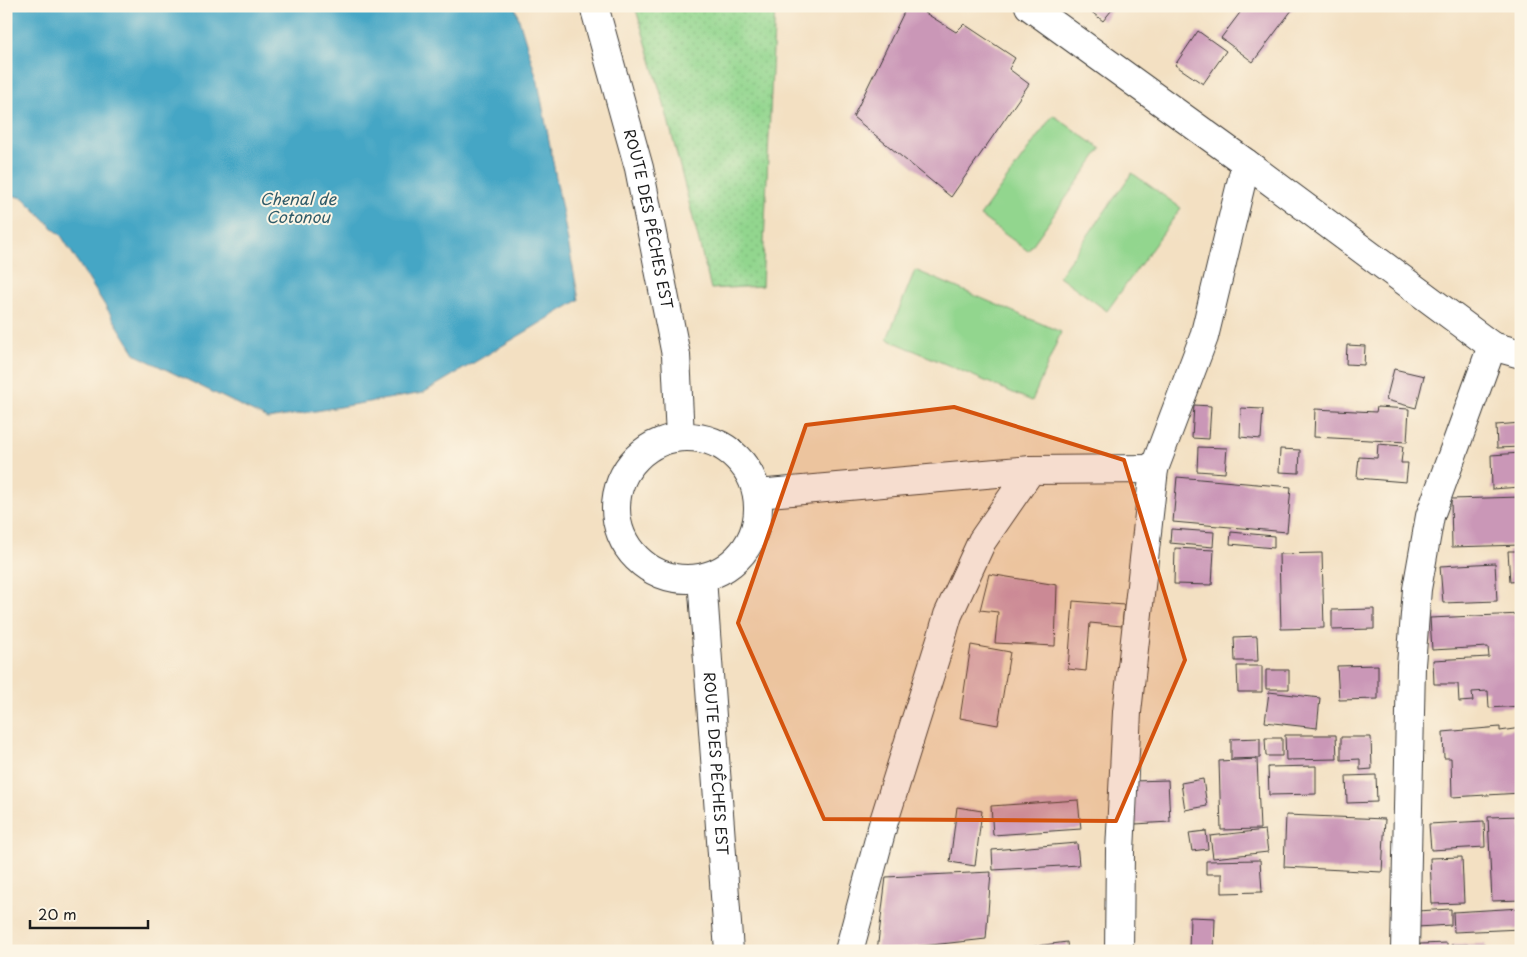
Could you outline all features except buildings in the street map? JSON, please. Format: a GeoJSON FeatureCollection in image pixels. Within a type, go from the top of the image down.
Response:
{"type":"FeatureCollection","features":[{"type":"Feature","properties":{"kind":"street","name":"ROUTE DES PÊCHES EST"},"geometry":{"type":"LineString","coordinates":[[594,6],[640,168],[676,355],[680,437]]}},
{"type":"Feature","properties":{"kind":"street"},"geometry":{"type":"LineString","coordinates":[[1029,6],[1246,163],[1492,346],[1521,354]]}},
{"type":"Feature","properties":{"kind":"street"},"geometry":{"type":"LineString","coordinates":[[1119,951],[1120,851],[1127,712],[1154,468],[1204,336],[1246,163]]}},
{"type":"Feature","properties":{"kind":"street"},"geometry":{"type":"LineString","coordinates":[[1405,951],[1411,666],[1417,589],[1430,516],[1492,346]]}},
{"type":"Feature","properties":{"kind":"street"},"geometry":{"type":"LineString","coordinates":[[680,437],[701,438],[720,445],[737,458],[749,474],[757,494],[757,516],[751,538],[740,556],[723,570],[702,578],[679,579],[656,573],[637,559],[623,541],[616,519],[616,496],[624,473],[638,455],[658,443],[680,437]]}},
{"type":"Feature","properties":{"kind":"street"},"geometry":{"type":"LineString","coordinates":[[757,494],[1031,470],[1154,468]]}},
{"type":"Feature","properties":{"kind":"street"},"geometry":{"type":"LineString","coordinates":[[849,951],[884,821],[948,615],[982,541],[1031,470]]}},
{"type":"Feature","properties":{"kind":"street","name":"ROUTE DES PÊCHES EST"},"geometry":{"type":"LineString","coordinates":[[702,578],[729,951]]}},
{"type":"Feature","properties":{"kind":"highlighted area"},"geometry":{"type":"Polygon","coordinates":[[[954,407],[1124,460],[1185,660],[1116,821],[824,819],[738,623],[806,425],[954,407]]]}},
{"type":"Feature","properties":{"kind":"green space"},"geometry":{"type":"Polygon","coordinates":[[[635,6],[775,6],[762,286],[711,289],[664,104],[635,6]]]}},
{"type":"Feature","properties":{"kind":"green space"},"geometry":{"type":"Polygon","coordinates":[[[1053,115],[1101,149],[1028,251],[980,216],[1053,115]]]}},
{"type":"Feature","properties":{"kind":"green space"},"geometry":{"type":"Polygon","coordinates":[[[1132,173],[1181,208],[1107,311],[1059,276],[1132,173]]]}},
{"type":"Feature","properties":{"kind":"green space"},"geometry":{"type":"Polygon","coordinates":[[[915,270],[1061,332],[1032,401],[887,339],[915,270]]]}},
{"type":"Feature","properties":{"kind":"water","name":"Chenal de Cotonou"},"geometry":{"type":"Polygon","coordinates":[[[6,6],[515,6],[538,82],[579,300],[423,393],[268,419],[136,355],[62,237],[23,198],[6,194],[6,6]]]}}]}
